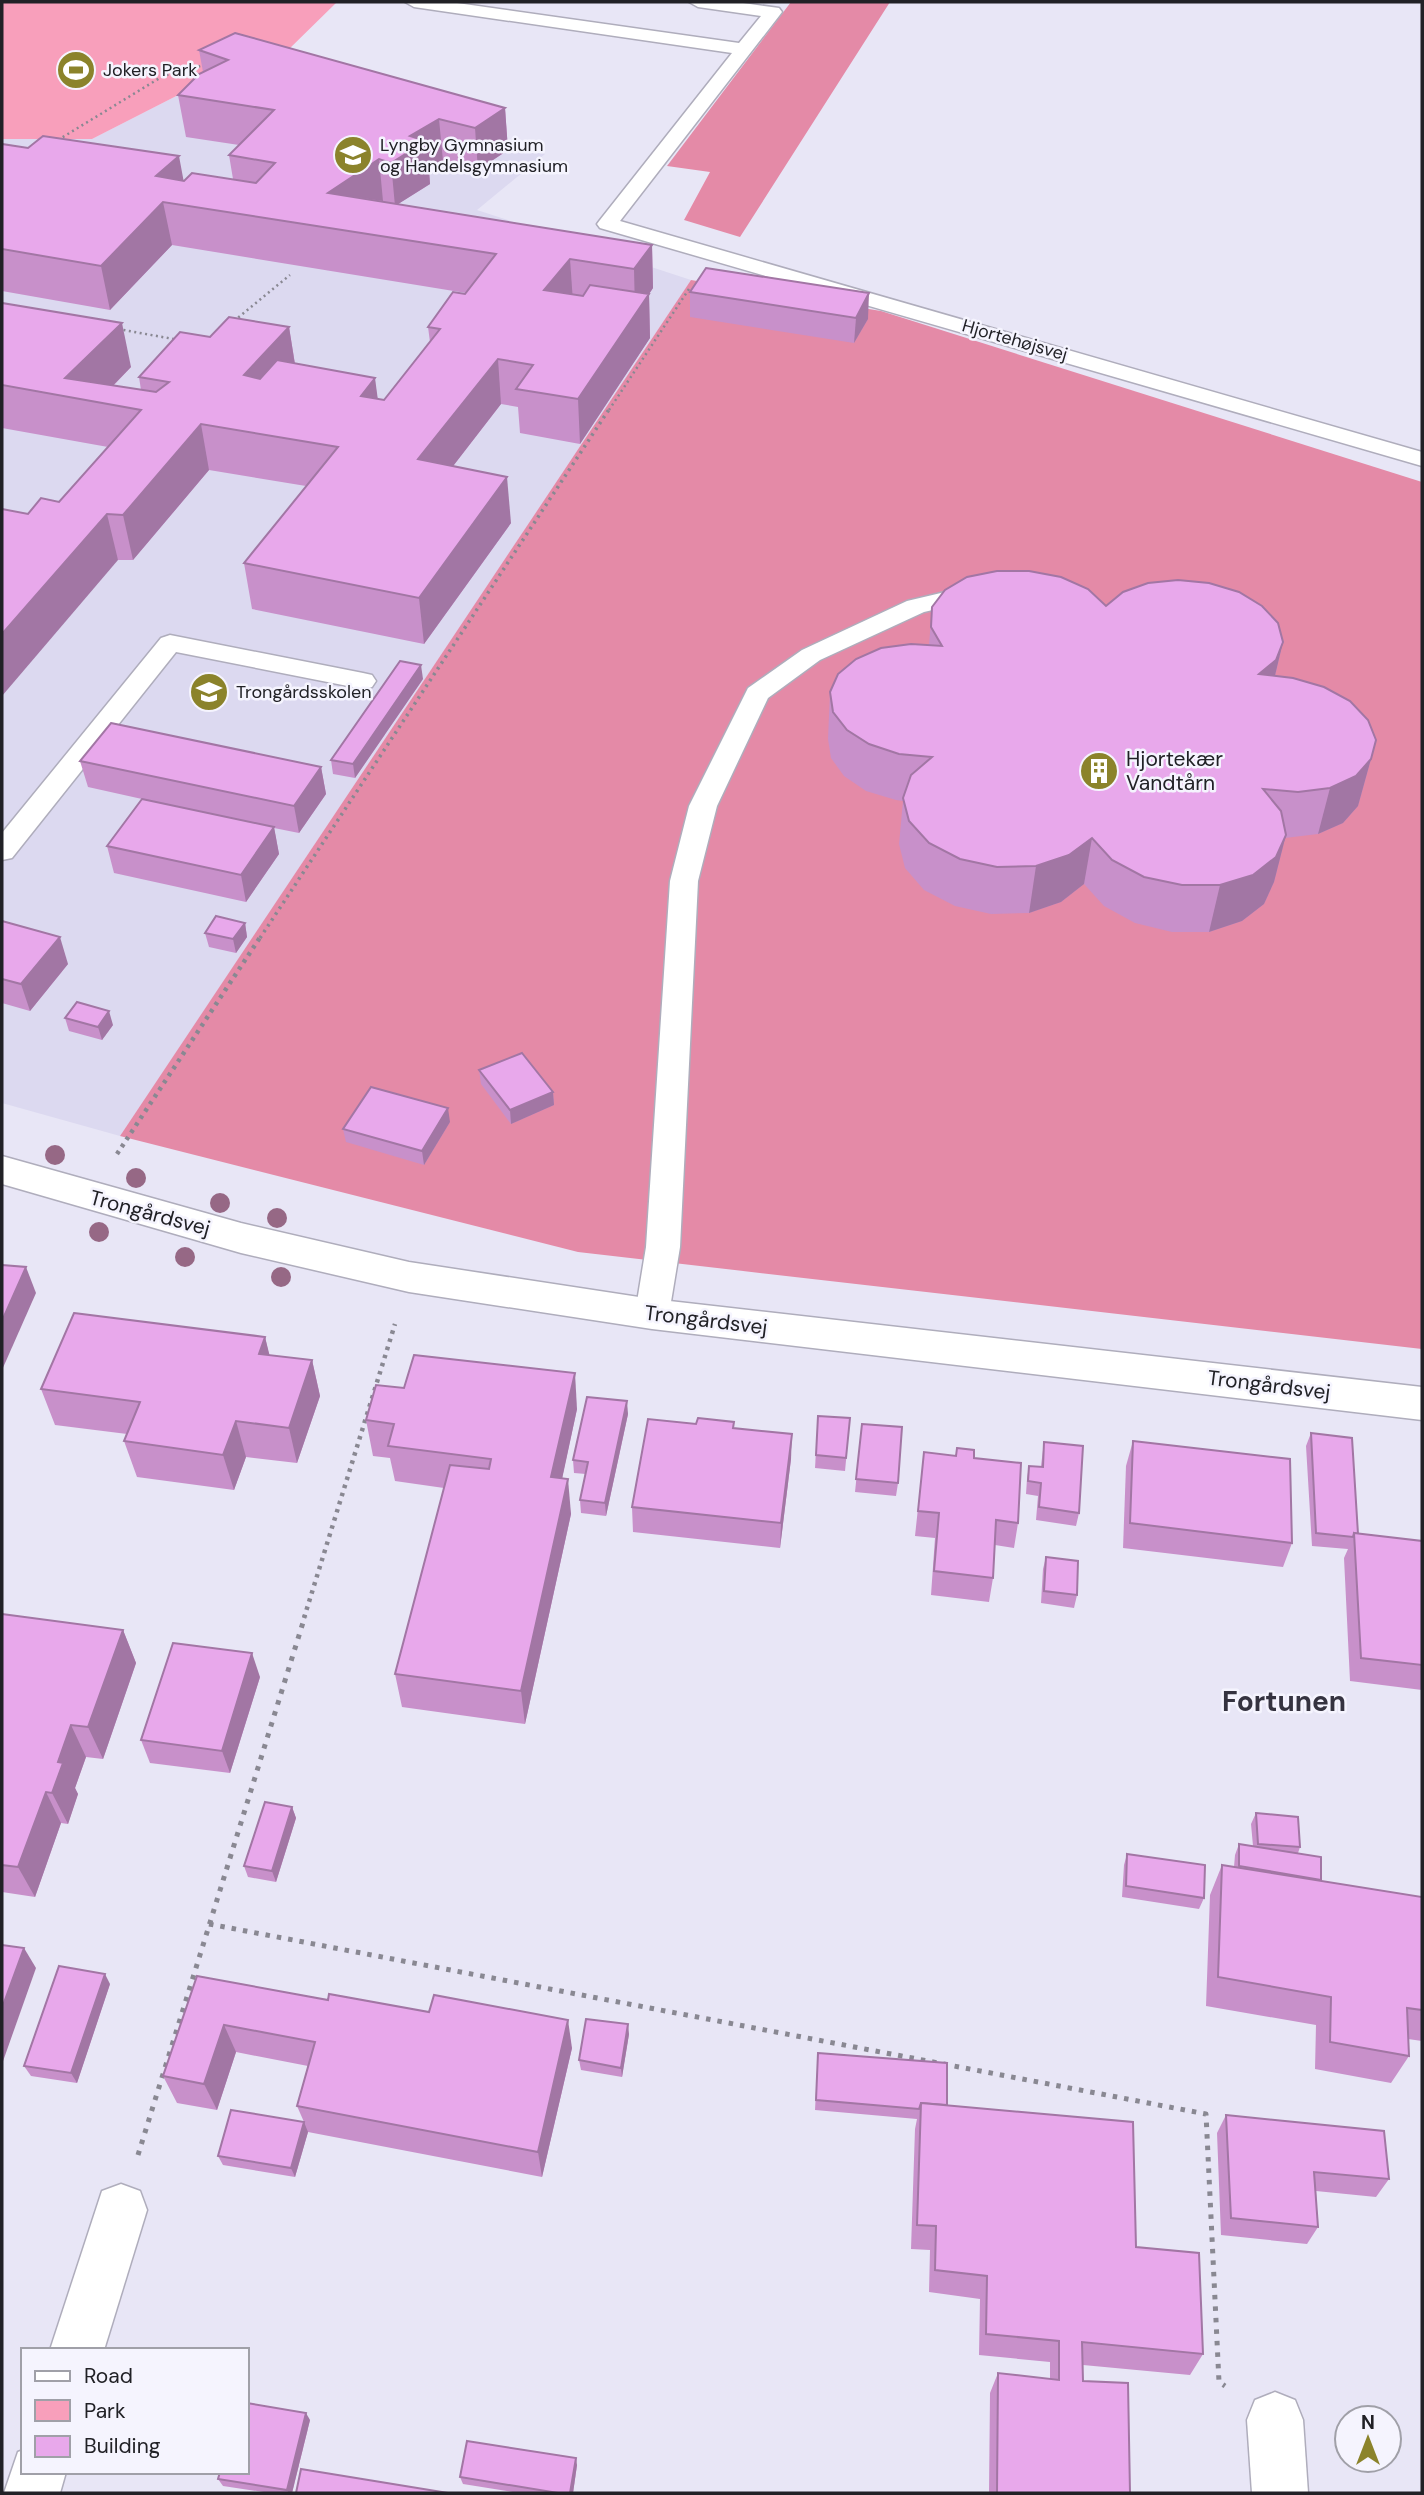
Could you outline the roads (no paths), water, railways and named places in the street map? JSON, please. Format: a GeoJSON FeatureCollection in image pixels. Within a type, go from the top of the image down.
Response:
{"type":"FeatureCollection","features":[{"type":"Feature","properties":{"kind":"street","name":"Trongårdsvej"},"geometry":{"type":"LineString","coordinates":[[2,1170],[241,1238],[409,1277],[652,1314],[1422,1404]]}},
{"type":"Feature","properties":{"kind":"street"},"geometry":{"type":"LineString","coordinates":[[78,2348],[121,2210]]}},
{"type":"Feature","properties":{"kind":"street"},"geometry":{"type":"LineString","coordinates":[[1275,2420],[1280,2493]]}},
{"type":"Feature","properties":{"kind":"street"},"geometry":{"type":"LineString","coordinates":[[32,2493],[37,2474]]}},
{"type":"Feature","properties":{"kind":"lane"},"geometry":{"type":"LineString","coordinates":[[414,2],[744,49],[773,12],[698,2]]}},
{"type":"Feature","properties":{"kind":"lane","name":"Hjortehøjsvej"},"geometry":{"type":"LineString","coordinates":[[744,49],[607,224],[1422,459]]}},
{"type":"Feature","properties":{"kind":"lane"},"geometry":{"type":"LineString","coordinates":[[652,1314],[663,1247],[684,881],[703,806],[757,694],[811,655],[916,606],[981,592]]}},
{"type":"Feature","properties":{"kind":"lane"},"geometry":{"type":"LineString","coordinates":[[2,850],[170,643],[363,681]]}},
{"type":"Feature","properties":{"kind":"lane"},"geometry":{"type":"LineString","coordinates":[[107,723],[134,729]]}},
{"type":"Feature","properties":{"kind":"place","name":"Jokers Park"},"geometry":{"type":"Point","coordinates":[76,70]}},
{"type":"Feature","properties":{"kind":"place","name":"Lyngby Gymnasium og Handelsgymnasium"},"geometry":{"type":"Point","coordinates":[353,155]}},
{"type":"Feature","properties":{"kind":"place","name":"Trongårdsskolen"},"geometry":{"type":"Point","coordinates":[209,692]}},
{"type":"Feature","properties":{"kind":"place","name":"Hjortekær Vandtårn"},"geometry":{"type":"Point","coordinates":[1099,771]}},
{"type":"Feature","properties":{"kind":"district","name":"Fortunen"},"geometry":{"type":"Point","coordinates":[1284,1701]}}]}
